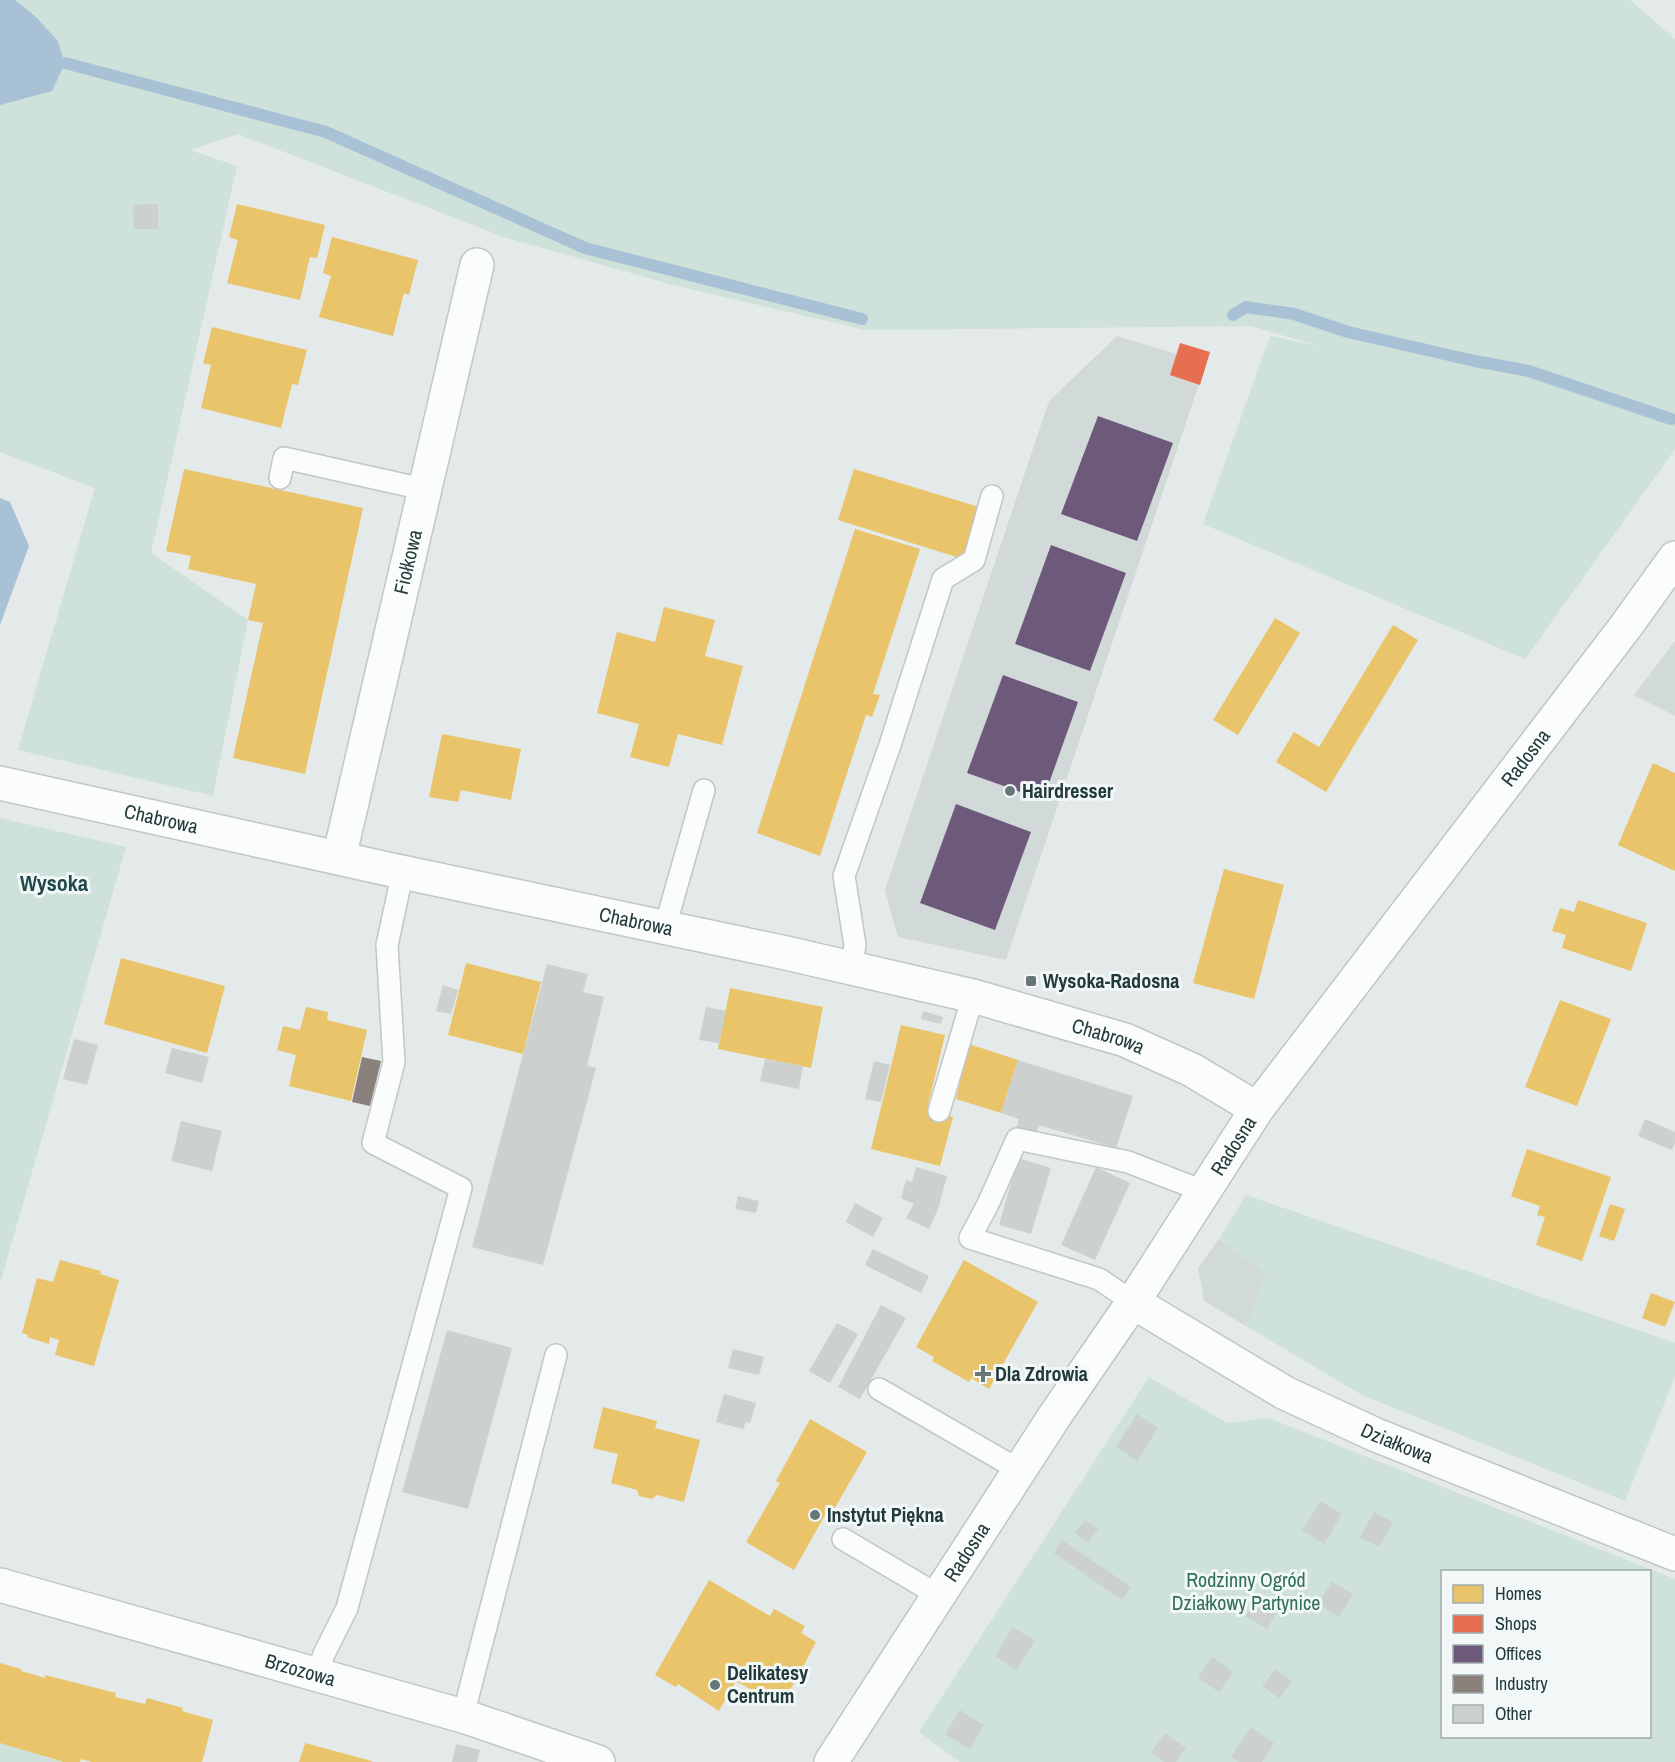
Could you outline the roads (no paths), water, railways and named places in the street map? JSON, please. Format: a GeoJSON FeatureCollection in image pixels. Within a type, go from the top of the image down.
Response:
{"type":"FeatureCollection","features":[{"type":"Feature","properties":{"kind":"street","name":"Fiołkowa"},"geometry":{"type":"LineString","coordinates":[[339,858],[423,489],[477,265]]}},
{"type":"Feature","properties":{"kind":"street","name":"Radosna"},"geometry":{"type":"LineString","coordinates":[[831,1762],[1019,1470],[1133,1302],[1257,1109],[1626,626],[1675,558]]}},
{"type":"Feature","properties":{"kind":"street","name":"Chabrowa"},"geometry":{"type":"LineString","coordinates":[[0,783],[973,996],[1125,1040],[1191,1070],[1257,1109]]}},
{"type":"Feature","properties":{"kind":"street","name":"Działkowa"},"geometry":{"type":"LineString","coordinates":[[1133,1302],[1285,1393],[1376,1435],[1675,1554]]}},
{"type":"Feature","properties":{"kind":"street","name":"Brzozowa"},"geometry":{"type":"LineString","coordinates":[[0,1585],[463,1716],[598,1762]]}},
{"type":"Feature","properties":{"kind":"lane"},"geometry":{"type":"LineString","coordinates":[[280,478],[284,458],[423,489]]}},
{"type":"Feature","properties":{"kind":"lane"},"geometry":{"type":"LineString","coordinates":[[851,968],[855,945],[844,876],[890,745],[943,579],[974,560],[992,496]]}},
{"type":"Feature","properties":{"kind":"lane"},"geometry":{"type":"LineString","coordinates":[[664,927],[704,790]]}},
{"type":"Feature","properties":{"kind":"lane"},"geometry":{"type":"LineString","coordinates":[[317,1675],[324,1654],[347,1608],[461,1188],[373,1143],[394,1062],[387,945],[403,872]]}},
{"type":"Feature","properties":{"kind":"lane"},"geometry":{"type":"LineString","coordinates":[[939,1111],[973,996]]}},
{"type":"Feature","properties":{"kind":"lane"},"geometry":{"type":"LineString","coordinates":[[1133,1302],[1099,1279],[970,1238],[1017,1139],[1128,1162],[1203,1191]]}},
{"type":"Feature","properties":{"kind":"lane"},"geometry":{"type":"LineString","coordinates":[[463,1716],[556,1355]]}},
{"type":"Feature","properties":{"kind":"lane"},"geometry":{"type":"LineString","coordinates":[[879,1389],[1019,1470]]}},
{"type":"Feature","properties":{"kind":"lane"},"geometry":{"type":"LineString","coordinates":[[843,1539],[938,1595]]}},
{"type":"Feature","properties":{"kind":"water"},"geometry":{"type":"Polygon","coordinates":[[[0,0],[15,0],[36,17],[57,40],[65,63],[52,91],[0,105],[0,0]]]}},
{"type":"Feature","properties":{"kind":"water"},"geometry":{"type":"Polygon","coordinates":[[[0,498],[10,502],[29,546],[0,625],[0,498]]]}},
{"type":"Feature","properties":{"kind":"waterway"},"geometry":{"type":"LineString","coordinates":[[65,63],[326,132],[585,248],[862,319]]}},
{"type":"Feature","properties":{"kind":"waterway"},"geometry":{"type":"LineString","coordinates":[[1233,315],[1246,307],[1294,314],[1348,332],[1529,371],[1671,419]]}},
{"type":"Feature","properties":{"kind":"place","name":"Hairdresser"},"geometry":{"type":"Point","coordinates":[1010,791]}},
{"type":"Feature","properties":{"kind":"place","name":"Wysoka-Radosna"},"geometry":{"type":"Point","coordinates":[1031,981]}},
{"type":"Feature","properties":{"kind":"place","name":"Dla Zdrowia"},"geometry":{"type":"Point","coordinates":[983,1374]}},
{"type":"Feature","properties":{"kind":"place","name":"Instytut Piękna"},"geometry":{"type":"Point","coordinates":[815,1515]}},
{"type":"Feature","properties":{"kind":"place","name":"Delikatesy Centrum"},"geometry":{"type":"Point","coordinates":[715,1685]}},
{"type":"Feature","properties":{"kind":"district","name":"Wysoka"},"geometry":{"type":"Point","coordinates":[54,883]}},
{"type":"Feature","properties":{"kind":"park label","name":"Rodzinny Ogród Działkowy Partynice"},"geometry":{"type":"Point","coordinates":[1246,1592]}}]}
